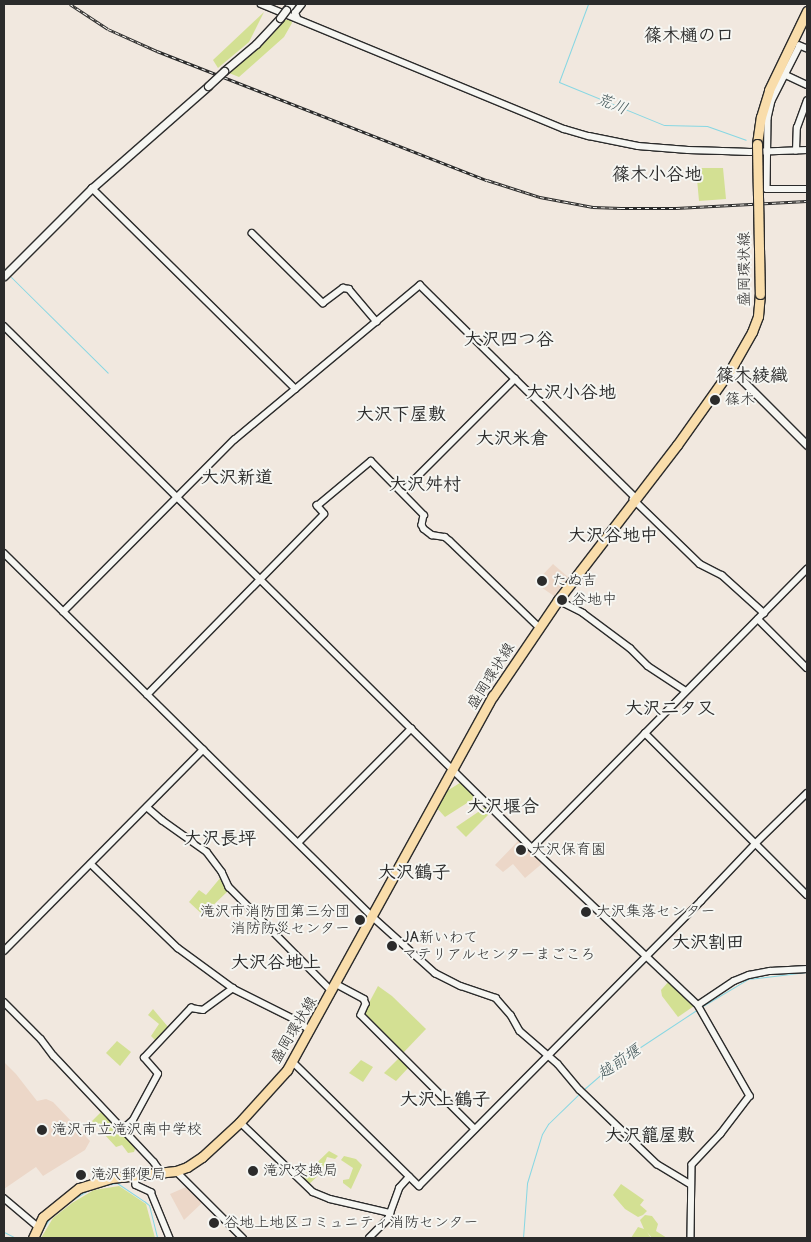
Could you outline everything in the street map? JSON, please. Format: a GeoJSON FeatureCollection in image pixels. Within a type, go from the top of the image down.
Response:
{"type":"FeatureCollection","features":[{"type":"Feature","properties":{"kind":"main road","name":"盛岡環状線"},"geometry":{"type":"LineString","coordinates":[[33,1238],[37,1226],[49,1211],[79,1188],[103,1180],[176,1171],[202,1158],[267,1094],[293,1062],[493,696],[558,600],[676,445],[731,369],[752,332],[758,316],[760,294],[757,144],[760,117],[766,97],[807,11]]}},
{"type":"Feature","properties":{"kind":"street"},"geometry":{"type":"LineString","coordinates":[[261,4],[564,129],[638,146],[688,150],[807,150]]}},
{"type":"Feature","properties":{"kind":"street"},"geometry":{"type":"LineString","coordinates":[[297,18],[296,13],[302,4]]}},
{"type":"Feature","properties":{"kind":"street"},"geometry":{"type":"LineString","coordinates":[[4,276],[92,188],[256,44],[289,7]]}},
{"type":"Feature","properties":{"kind":"street"},"geometry":{"type":"LineString","coordinates":[[807,49],[800,46],[772,101],[768,119],[767,189],[807,189]]}},
{"type":"Feature","properties":{"kind":"street"},"geometry":{"type":"LineString","coordinates":[[786,75],[807,85]]}},
{"type":"Feature","properties":{"kind":"street"},"geometry":{"type":"LineString","coordinates":[[796,151],[797,128],[807,101]]}},
{"type":"Feature","properties":{"kind":"street"},"geometry":{"type":"LineString","coordinates":[[92,188],[296,389]]}},
{"type":"Feature","properties":{"kind":"street"},"geometry":{"type":"LineString","coordinates":[[252,233],[323,303],[343,288],[349,289],[377,322]]}},
{"type":"Feature","properties":{"kind":"street"},"geometry":{"type":"LineString","coordinates":[[63,612],[234,440],[420,285],[700,564],[725,577],[764,613]]}},
{"type":"Feature","properties":{"kind":"street"},"geometry":{"type":"LineString","coordinates":[[4,326],[532,848],[645,957],[671,977],[700,1007],[750,1096],[721,1134],[692,1165],[690,1184],[691,1238]]}},
{"type":"Feature","properties":{"kind":"street"},"geometry":{"type":"LineString","coordinates":[[731,369],[807,445]]}},
{"type":"Feature","properties":{"kind":"street"},"geometry":{"type":"LineString","coordinates":[[402,492],[515,379]]}},
{"type":"Feature","properties":{"kind":"street"},"geometry":{"type":"LineString","coordinates":[[147,695],[324,514],[317,506],[370,461],[424,515],[422,525],[424,529],[432,535],[446,537],[539,627]]}},
{"type":"Feature","properties":{"kind":"street"},"geometry":{"type":"LineString","coordinates":[[4,553],[373,916],[436,973],[460,986],[496,998],[511,1015],[520,1030],[548,1054],[581,1092],[657,1164],[690,1184]]}},
{"type":"Feature","properties":{"kind":"street"},"geometry":{"type":"LineString","coordinates":[[532,848],[807,569]]}},
{"type":"Feature","properties":{"kind":"street"},"geometry":{"type":"LineString","coordinates":[[558,600],[583,613],[630,648],[648,666],[686,691]]}},
{"type":"Feature","properties":{"kind":"street"},"geometry":{"type":"LineString","coordinates":[[758,619],[807,668]]}},
{"type":"Feature","properties":{"kind":"street"},"geometry":{"type":"LineString","coordinates":[[298,843],[411,728]]}},
{"type":"Feature","properties":{"kind":"street"},"geometry":{"type":"LineString","coordinates":[[645,733],[807,894]]}},
{"type":"Feature","properties":{"kind":"street"},"geometry":{"type":"LineString","coordinates":[[4,951],[203,750]]}},
{"type":"Feature","properties":{"kind":"street"},"geometry":{"type":"LineString","coordinates":[[293,1062],[419,1186],[807,793]]}},
{"type":"Feature","properties":{"kind":"street"},"geometry":{"type":"LineString","coordinates":[[147,807],[207,852],[222,872],[229,887],[334,988],[364,999],[366,1004],[361,1015],[475,1129]]}},
{"type":"Feature","properties":{"kind":"street"},"geometry":{"type":"LineString","coordinates":[[91,864],[178,948],[233,988],[298,1021],[311,1031]]}},
{"type":"Feature","properties":{"kind":"street"},"geometry":{"type":"LineString","coordinates":[[700,1007],[734,982],[749,976],[770,971],[807,969]]}},
{"type":"Feature","properties":{"kind":"street"},"geometry":{"type":"LineString","coordinates":[[123,1130],[133,1120],[158,1074],[144,1058],[191,1008],[203,1010],[233,988]]}},
{"type":"Feature","properties":{"kind":"street"},"geometry":{"type":"LineString","coordinates":[[4,1002],[41,1039],[54,1056],[162,1173]]}},
{"type":"Feature","properties":{"kind":"street"},"geometry":{"type":"LineString","coordinates":[[240,1122],[313,1192],[330,1199],[390,1213]]}},
{"type":"Feature","properties":{"kind":"street"},"geometry":{"type":"LineString","coordinates":[[176,1171],[243,1238]]}},
{"type":"Feature","properties":{"kind":"street"},"geometry":{"type":"LineString","coordinates":[[135,1176],[136,1185],[151,1192],[170,1238]]}},
{"type":"Feature","properties":{"kind":"street"},"geometry":{"type":"LineString","coordinates":[[369,1238],[388,1219],[399,1188],[409,1177]]}},
{"type":"Feature","properties":{"kind":"street"},"geometry":{"type":"LineString","coordinates":[[4,1198],[37,1226]]}},
{"type":"Feature","properties":{"kind":"shaded area"},"geometry":{"type":"Polygon","coordinates":[[[553,564],[568,577],[554,596],[535,583],[553,564]]]}},
{"type":"Feature","properties":{"kind":"shaded area","name":"大沢保育園"},"geometry":{"type":"Polygon","coordinates":[[[521,838],[544,862],[525,878],[513,864],[503,872],[495,865],[521,838]]]}},
{"type":"Feature","properties":{"kind":"shaded area","name":"滝沢市立滝沢南中学校"},"geometry":{"type":"Polygon","coordinates":[[[4,1062],[37,1101],[46,1099],[53,1102],[90,1141],[85,1150],[43,1176],[36,1167],[4,1189],[4,1062]]]}},
{"type":"Feature","properties":{"kind":"shaded area"},"geometry":{"type":"Polygon","coordinates":[[[186,1187],[203,1202],[184,1220],[170,1194],[186,1187]]]}},
{"type":"Feature","properties":{"kind":"green space"},"geometry":{"type":"Polygon","coordinates":[[[264,12],[249,42],[218,68],[213,60],[264,12]]]}},
{"type":"Feature","properties":{"kind":"green space"},"geometry":{"type":"Polygon","coordinates":[[[284,20],[291,20],[292,23],[284,37],[239,77],[229,73],[270,37],[284,20]]]}},
{"type":"Feature","properties":{"kind":"green space"},"geometry":{"type":"Polygon","coordinates":[[[696,168],[723,168],[726,199],[699,201],[696,168]]]}},
{"type":"Feature","properties":{"kind":"green space"},"geometry":{"type":"Polygon","coordinates":[[[463,781],[478,796],[445,817],[436,807],[442,794],[463,781]]]}},
{"type":"Feature","properties":{"kind":"green space"},"geometry":{"type":"Polygon","coordinates":[[[487,806],[492,811],[466,837],[456,827],[487,806]]]}},
{"type":"Feature","properties":{"kind":"green space"},"geometry":{"type":"Polygon","coordinates":[[[221,877],[229,890],[203,915],[189,902],[199,890],[206,895],[221,877]]]}},
{"type":"Feature","properties":{"kind":"green space"},"geometry":{"type":"Polygon","coordinates":[[[670,980],[694,1006],[678,1017],[662,996],[661,990],[670,980]]]}},
{"type":"Feature","properties":{"kind":"green space"},"geometry":{"type":"Polygon","coordinates":[[[378,986],[392,996],[426,1029],[403,1053],[363,1014],[378,986]]]}},
{"type":"Feature","properties":{"kind":"green space"},"geometry":{"type":"Polygon","coordinates":[[[153,1009],[169,1028],[156,1041],[151,1036],[159,1024],[148,1015],[153,1009]]]}},
{"type":"Feature","properties":{"kind":"green space"},"geometry":{"type":"Polygon","coordinates":[[[117,1041],[131,1052],[120,1066],[106,1053],[117,1041]]]}},
{"type":"Feature","properties":{"kind":"green space"},"geometry":{"type":"Polygon","coordinates":[[[400,1057],[409,1067],[396,1081],[384,1073],[400,1057]]]}},
{"type":"Feature","properties":{"kind":"green space"},"geometry":{"type":"Polygon","coordinates":[[[361,1060],[373,1067],[363,1082],[349,1073],[361,1060]]]}},
{"type":"Feature","properties":{"kind":"green space"},"geometry":{"type":"Polygon","coordinates":[[[102,1111],[136,1146],[134,1152],[128,1153],[122,1145],[116,1147],[92,1121],[102,1111]]]}},
{"type":"Feature","properties":{"kind":"green space"},"geometry":{"type":"Polygon","coordinates":[[[329,1151],[338,1156],[335,1159],[327,1157],[321,1173],[307,1186],[300,1179],[329,1151]]]}},
{"type":"Feature","properties":{"kind":"green space"},"geometry":{"type":"Polygon","coordinates":[[[344,1156],[356,1159],[362,1165],[351,1189],[343,1183],[343,1180],[349,1179],[353,1168],[341,1160],[344,1156]]]}},
{"type":"Feature","properties":{"kind":"green space"},"geometry":{"type":"Polygon","coordinates":[[[621,1184],[644,1200],[640,1205],[647,1211],[643,1215],[638,1217],[625,1209],[613,1195],[621,1184]]]}},
{"type":"Feature","properties":{"kind":"green space"},"geometry":{"type":"Polygon","coordinates":[[[119,1186],[146,1204],[155,1238],[41,1238],[53,1218],[72,1203],[94,1190],[119,1186]]]}},
{"type":"Feature","properties":{"kind":"green space"},"geometry":{"type":"Polygon","coordinates":[[[645,1215],[652,1216],[658,1224],[656,1231],[667,1238],[652,1238],[647,1232],[651,1238],[631,1238],[638,1227],[644,1229],[640,1220],[645,1215]]]}},
{"type":"Feature","properties":{"kind":"waterway","name":"荒川"},"geometry":{"type":"LineString","coordinates":[[588,4],[559,82],[664,125],[707,126],[746,140]]}},
{"type":"Feature","properties":{"kind":"waterway"},"geometry":{"type":"LineString","coordinates":[[11,277],[108,373]]}},
{"type":"Feature","properties":{"kind":"waterway","name":"越前堰"},"geometry":{"type":"LineString","coordinates":[[701,1007],[748,979],[807,972]]}},
{"type":"Feature","properties":{"kind":"waterway","name":"越前堰"},"geometry":{"type":"LineString","coordinates":[[583,1090],[607,1069],[698,1009]]}},
{"type":"Feature","properties":{"kind":"waterway","name":"越前堰"},"geometry":{"type":"LineString","coordinates":[[523,1238],[527,1183],[542,1134],[548,1124],[580,1093]]}},
{"type":"Feature","properties":{"kind":"waterway","name":"越前堰"},"geometry":{"type":"LineString","coordinates":[[96,1187],[117,1183],[149,1205],[157,1238]]}},
{"type":"Feature","properties":{"kind":"waterway","name":"越前堰"},"geometry":{"type":"LineString","coordinates":[[72,1200],[90,1189]]}},
{"type":"Feature","properties":{"kind":"waterway","name":"越前堰"},"geometry":{"type":"LineString","coordinates":[[41,1232],[51,1216],[59,1210]]}},
{"type":"Feature","properties":{"kind":"waterway","name":"越前堰"},"geometry":{"type":"LineString","coordinates":[[4,1232],[16,1238]]}},
{"type":"Feature","properties":{"kind":"railway"},"geometry":{"type":"LineString","coordinates":[[70,4],[108,29],[157,51],[487,180],[540,197],[593,207],[621,208],[676,208],[807,201]]}},
{"type":"Feature","properties":{"kind":"place","name":"篠木"},"geometry":{"type":"Point","coordinates":[715,400]}},
{"type":"Feature","properties":{"kind":"place","name":"たぬ吉"},"geometry":{"type":"Point","coordinates":[542,581]}},
{"type":"Feature","properties":{"kind":"place","name":"谷地中"},"geometry":{"type":"Point","coordinates":[562,600]}},
{"type":"Feature","properties":{"kind":"place","name":"大沢保育園"},"geometry":{"type":"Point","coordinates":[521,850]}},
{"type":"Feature","properties":{"kind":"place","name":"大沢集落センター"},"geometry":{"type":"Point","coordinates":[586,912]}},
{"type":"Feature","properties":{"kind":"place","name":"滝沢市消防団第三分団 消防防災センター"},"geometry":{"type":"Point","coordinates":[360,920]}},
{"type":"Feature","properties":{"kind":"place","name":"JA新いわて マテリアルセンターまごころ"},"geometry":{"type":"Point","coordinates":[392,946]}},
{"type":"Feature","properties":{"kind":"place","name":"滝沢市立滝沢南中学校"},"geometry":{"type":"Point","coordinates":[42,1130]}},
{"type":"Feature","properties":{"kind":"place","name":"滝沢交換局"},"geometry":{"type":"Point","coordinates":[253,1171]}},
{"type":"Feature","properties":{"kind":"place","name":"滝沢郵便局"},"geometry":{"type":"Point","coordinates":[81,1175]}},
{"type":"Feature","properties":{"kind":"place","name":"谷地上地区コミュニティ消防センター"},"geometry":{"type":"Point","coordinates":[214,1223]}},
{"type":"Feature","properties":{"kind":"district","name":"篠木樋の口"},"geometry":{"type":"Point","coordinates":[689,36]}},
{"type":"Feature","properties":{"kind":"district","name":"篠木小谷地"},"geometry":{"type":"Point","coordinates":[657,175]}},
{"type":"Feature","properties":{"kind":"district","name":"大沢四つ谷"},"geometry":{"type":"Point","coordinates":[509,340]}},
{"type":"Feature","properties":{"kind":"district","name":"篠木綾織"},"geometry":{"type":"Point","coordinates":[752,376]}},
{"type":"Feature","properties":{"kind":"district","name":"大沢小谷地"},"geometry":{"type":"Point","coordinates":[571,393]}},
{"type":"Feature","properties":{"kind":"district","name":"大沢下屋敷"},"geometry":{"type":"Point","coordinates":[401,415]}},
{"type":"Feature","properties":{"kind":"district","name":"大沢米倉"},"geometry":{"type":"Point","coordinates":[512,439]}},
{"type":"Feature","properties":{"kind":"district","name":"大沢新道"},"geometry":{"type":"Point","coordinates":[237,478]}},
{"type":"Feature","properties":{"kind":"district","name":"大沢舛村"},"geometry":{"type":"Point","coordinates":[425,485]}},
{"type":"Feature","properties":{"kind":"district","name":"大沢谷地中"},"geometry":{"type":"Point","coordinates":[613,536]}},
{"type":"Feature","properties":{"kind":"district","name":"大沢二タ又"},"geometry":{"type":"Point","coordinates":[670,709]}},
{"type":"Feature","properties":{"kind":"district","name":"大沢堰合"},"geometry":{"type":"Point","coordinates":[503,807]}},
{"type":"Feature","properties":{"kind":"district","name":"大沢長坪"},"geometry":{"type":"Point","coordinates":[220,839]}},
{"type":"Feature","properties":{"kind":"district","name":"大沢鶴子"},"geometry":{"type":"Point","coordinates":[414,873]}},
{"type":"Feature","properties":{"kind":"district","name":"大沢割田"},"geometry":{"type":"Point","coordinates":[708,943]}},
{"type":"Feature","properties":{"kind":"district","name":"大沢谷地上"},"geometry":{"type":"Point","coordinates":[276,963]}},
{"type":"Feature","properties":{"kind":"district","name":"大沢上鶴子"},"geometry":{"type":"Point","coordinates":[445,1100]}},
{"type":"Feature","properties":{"kind":"district","name":"大沢籠屋敷"},"geometry":{"type":"Point","coordinates":[650,1136]}}]}
